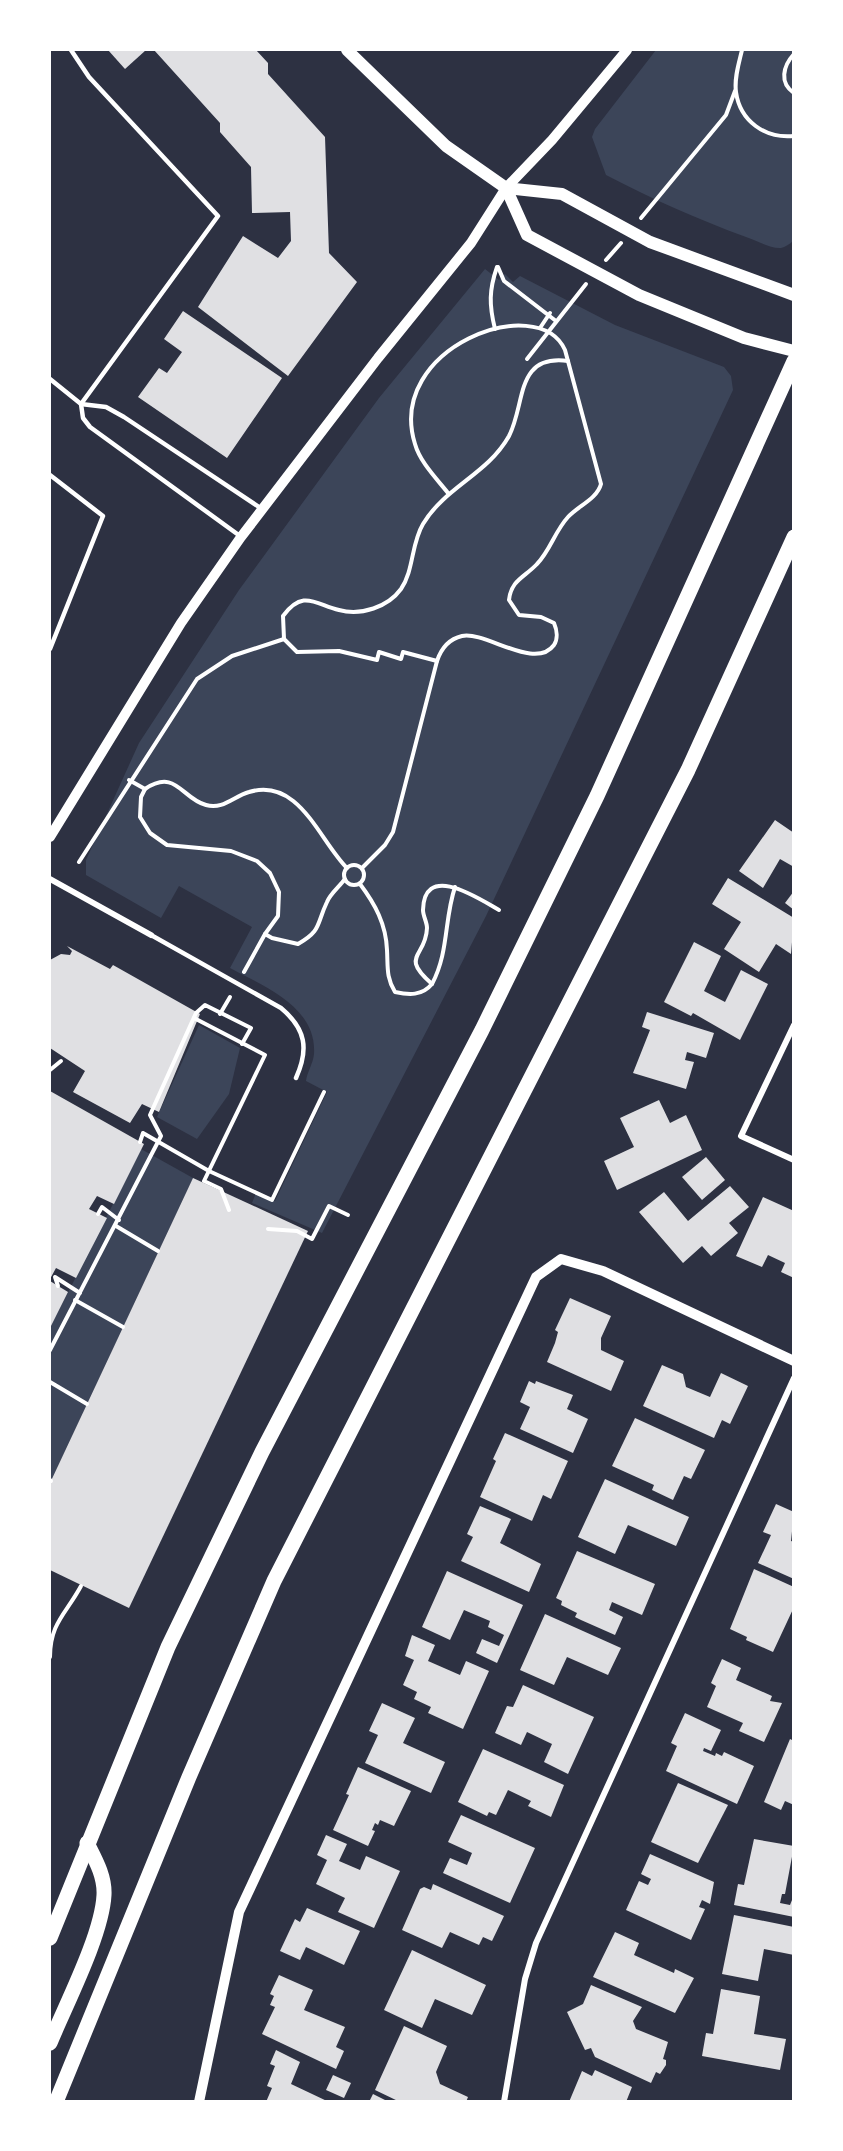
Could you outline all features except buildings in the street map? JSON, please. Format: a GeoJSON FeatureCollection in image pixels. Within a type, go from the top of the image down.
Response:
{"type":"FeatureCollection","features":[{"type":"Feature","properties":{"kind":"main road"},"geometry":{"type":"LineString","coordinates":[[347,50],[446,146],[506,188],[562,194],[650,242],[794,295]]}},
{"type":"Feature","properties":{"kind":"main road"},"geometry":{"type":"LineString","coordinates":[[506,188],[527,235],[639,295],[744,338],[794,351]]}},
{"type":"Feature","properties":{"kind":"main road"},"geometry":{"type":"LineString","coordinates":[[50,1938],[168,1647],[262,1452],[482,1030],[597,796],[794,361]]}},
{"type":"Feature","properties":{"kind":"main road"},"geometry":{"type":"LineString","coordinates":[[56,2102],[189,1777],[274,1581],[688,770],[794,537]]}},
{"type":"Feature","properties":{"kind":"main road"},"geometry":{"type":"LineString","coordinates":[[50,2043],[92,1942],[104,1896],[102,1874],[87,1843]]}},
{"type":"Feature","properties":{"kind":"street"},"geometry":{"type":"LineString","coordinates":[[50,837],[169,642],[241,537],[471,243],[506,188],[552,141],[627,50]]}},
{"type":"Feature","properties":{"kind":"street"},"geometry":{"type":"LineString","coordinates":[[50,879],[151,935]]}},
{"type":"Feature","properties":{"kind":"street"},"geometry":{"type":"LineString","coordinates":[[794,1025],[741,1136],[794,1160]]}},
{"type":"Feature","properties":{"kind":"street"},"geometry":{"type":"LineString","coordinates":[[199,2102],[240,1912],[536,1277],[561,1259],[603,1271],[794,1360]]}},
{"type":"Feature","properties":{"kind":"street"},"geometry":{"type":"LineString","coordinates":[[504,2102],[525,1979],[536,1943],[794,1378]]}},
{"type":"Feature","properties":{"kind":"lane"},"geometry":{"type":"LineString","coordinates":[[71,50],[88,76],[218,216],[81,404],[84,418],[90,427],[241,537]]}},
{"type":"Feature","properties":{"kind":"lane"},"geometry":{"type":"LineString","coordinates":[[50,379],[81,404],[106,407],[124,417],[262,509]]}},
{"type":"Feature","properties":{"kind":"lane"},"geometry":{"type":"LineString","coordinates":[[50,475],[103,516],[50,649]]}},
{"type":"Feature","properties":{"kind":"lane"},"geometry":{"type":"LineString","coordinates":[[151,935],[281,1008],[296,1020],[303,1036],[304,1055],[296,1078]]}},
{"type":"Feature","properties":{"kind":"path"},"geometry":{"type":"LineString","coordinates":[[726,115],[735,92],[742,50]]}},
{"type":"Feature","properties":{"kind":"path"},"geometry":{"type":"LineString","coordinates":[[794,56],[784,69],[785,82],[794,93]]}},
{"type":"Feature","properties":{"kind":"path"},"geometry":{"type":"LineString","coordinates":[[735,92],[742,115],[753,125],[768,133],[794,136]]}},
{"type":"Feature","properties":{"kind":"path"},"geometry":{"type":"LineString","coordinates":[[495,329],[489,304],[490,290],[498,267],[504,281],[555,321]]}},
{"type":"Feature","properties":{"kind":"path"},"geometry":{"type":"LineString","coordinates":[[539,329],[550,313]]}},
{"type":"Feature","properties":{"kind":"path"},"geometry":{"type":"LineString","coordinates":[[362,868],[385,845],[393,832],[437,661],[446,645],[460,637],[479,637],[504,648],[534,654],[541,653],[555,644],[557,637],[554,623],[541,617],[519,615],[510,605],[510,593],[515,582],[544,556],[569,516],[599,490],[599,473],[570,367],[561,341],[555,335],[539,329],[495,329],[466,339],[450,349],[428,370],[415,394],[412,425],[414,443],[420,456],[448,493]]}},
{"type":"Feature","properties":{"kind":"path"},"geometry":{"type":"LineString","coordinates":[[437,661],[403,652],[400,659],[380,652],[377,660],[339,651],[304,654],[291,648],[284,639],[281,623],[283,616],[297,602],[316,601],[352,612],[374,609],[400,590],[423,524],[448,493],[494,458],[509,436],[526,381],[535,367],[551,360],[568,361]]}},
{"type":"Feature","properties":{"kind":"path"},"geometry":{"type":"LineString","coordinates":[[79,862],[129,780],[197,679],[232,656],[284,639]]}},
{"type":"Feature","properties":{"kind":"path"},"geometry":{"type":"LineString","coordinates":[[129,780],[145,789]]}},
{"type":"Feature","properties":{"kind":"path"},"geometry":{"type":"LineString","coordinates":[[244,972],[278,916],[280,904],[276,883],[270,873],[257,861],[231,851],[167,845],[158,839],[140,817],[141,797],[145,789],[159,783],[179,785],[197,801],[210,806],[228,803],[255,790],[280,792],[304,810],[332,853],[347,868]]}},
{"type":"Feature","properties":{"kind":"path"},"geometry":{"type":"LineString","coordinates":[[347,868],[356,865],[362,868]]}},
{"type":"Feature","properties":{"kind":"path"},"geometry":{"type":"LineString","coordinates":[[265,934],[298,944],[313,935],[319,928],[327,900],[345,879],[347,868]]}},
{"type":"Feature","properties":{"kind":"path"},"geometry":{"type":"LineString","coordinates":[[345,879],[351,885],[360,884],[364,878],[362,868]]}},
{"type":"Feature","properties":{"kind":"path"},"geometry":{"type":"LineString","coordinates":[[360,884],[376,904],[387,948],[386,971],[395,992],[409,995],[426,991],[432,984],[445,952],[446,918],[455,887]]}},
{"type":"Feature","properties":{"kind":"path"},"geometry":{"type":"LineString","coordinates":[[432,984],[418,972],[415,962],[427,929],[423,910],[425,900],[435,887],[455,887],[472,893],[499,910]]}},
{"type":"Feature","properties":{"kind":"path"},"geometry":{"type":"LineString","coordinates":[[220,1014],[230,997]]}},
{"type":"Feature","properties":{"kind":"path"},"geometry":{"type":"LineString","coordinates":[[50,1350],[158,1143],[161,1136],[150,1115],[194,1018],[205,1005],[251,1028],[242,1044]]}},
{"type":"Feature","properties":{"kind":"path"},"geometry":{"type":"LineString","coordinates":[[194,1018],[265,1055],[204,1181],[221,1189],[228,1210]]}},
{"type":"Feature","properties":{"kind":"path"},"geometry":{"type":"LineString","coordinates":[[50,1070],[61,1061]]}},
{"type":"Feature","properties":{"kind":"path"},"geometry":{"type":"LineString","coordinates":[[140,1142],[143,1133],[210,1171],[272,1200],[324,1092]]}},
{"type":"Feature","properties":{"kind":"path"},"geometry":{"type":"LineString","coordinates":[[268,1229],[297,1232],[312,1239],[329,1206],[348,1215]]}},
{"type":"Feature","properties":{"kind":"path"},"geometry":{"type":"LineString","coordinates":[[98,1214],[102,1207],[118,1220]]}},
{"type":"Feature","properties":{"kind":"path"},"geometry":{"type":"LineString","coordinates":[[116,1226],[158,1251]]}},
{"type":"Feature","properties":{"kind":"path"},"geometry":{"type":"LineString","coordinates":[[58,1286],[55,1277],[80,1293]]}},
{"type":"Feature","properties":{"kind":"path"},"geometry":{"type":"LineString","coordinates":[[75,1300],[123,1327]]}},
{"type":"Feature","properties":{"kind":"path"},"geometry":{"type":"LineString","coordinates":[[50,1382],[87,1404]]}},
{"type":"Feature","properties":{"kind":"path"},"geometry":{"type":"LineString","coordinates":[[50,1658],[50,1637],[81,1586]]}},
{"type":"Feature","properties":{"kind":"shaded area"},"geometry":{"type":"Polygon","coordinates":[[[656,50],[793,50],[793,241],[789,244],[781,248],[764,244],[675,208],[606,175],[592,137],[595,129],[656,50]]]}},
{"type":"Feature","properties":{"kind":"shaded area"},"geometry":{"type":"Polygon","coordinates":[[[485,269],[499,280],[505,274],[513,282],[520,276],[615,325],[724,367],[731,376],[733,390],[486,916],[322,1233],[252,1203],[256,1193],[275,1201],[327,1092],[306,1081],[314,1054],[313,1038],[307,1023],[298,1011],[273,991],[230,968],[252,927],[179,886],[161,918],[86,875],[86,860],[139,743],[239,590],[379,398],[485,269]]]}},
{"type":"Feature","properties":{"kind":"shaded area"},"geometry":{"type":"Polygon","coordinates":[[[199,1025],[240,1048],[229,1094],[197,1139],[157,1117],[199,1025]]]}},
{"type":"Feature","properties":{"kind":"shaded area"},"geometry":{"type":"Polygon","coordinates":[[[141,1149],[193,1178],[50,1483],[50,1328],[141,1149]]]}}]}
